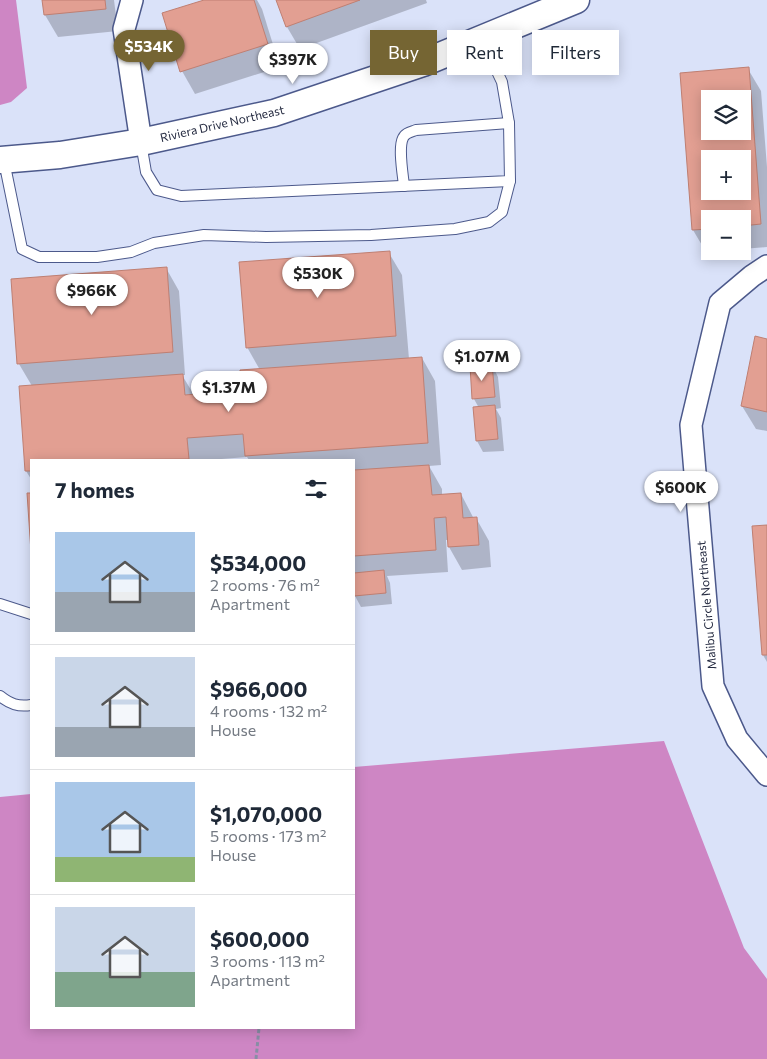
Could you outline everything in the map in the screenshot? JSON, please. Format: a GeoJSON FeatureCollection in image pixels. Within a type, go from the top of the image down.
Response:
{"type":"FeatureCollection","features":[{"type":"Feature","properties":{"kind":"street"},"geometry":{"type":"LineString","coordinates":[[132,0],[124,29],[141,142]]}},
{"type":"Feature","properties":{"kind":"street","name":"Riviera Drive Northeast"},"geometry":{"type":"LineString","coordinates":[[502,30],[576,0]]}},
{"type":"Feature","properties":{"kind":"street","name":"Riviera Drive Northeast"},"geometry":{"type":"LineString","coordinates":[[2,160],[60,155],[141,142],[274,113],[423,63],[447,53]]}},
{"type":"Feature","properties":{"kind":"street","name":"Malibu Circle Northeast"},"geometry":{"type":"LineString","coordinates":[[767,266],[720,303],[691,425],[713,686],[737,740],[767,775]]}},
{"type":"Feature","properties":{"kind":"lane"},"geometry":{"type":"LineString","coordinates":[[2,160],[22,249],[39,257],[97,257],[131,252],[154,243],[204,235],[266,237],[361,235],[455,229],[489,222],[502,212],[510,181],[509,123],[502,82],[499,75]]}},
{"type":"Feature","properties":{"kind":"lane"},"geometry":{"type":"LineString","coordinates":[[404,186],[402,146],[403,138],[408,133],[416,130],[509,123]]}},
{"type":"Feature","properties":{"kind":"lane"},"geometry":{"type":"LineString","coordinates":[[141,142],[146,172],[157,190],[182,196],[510,181]]}},
{"type":"Feature","properties":{"kind":"lane"},"geometry":{"type":"LineString","coordinates":[[0,604],[30,614]]}},
{"type":"Feature","properties":{"kind":"lane"},"geometry":{"type":"LineString","coordinates":[[0,696],[9,704],[22,707],[30,705]]}},
{"type":"Feature","properties":{"kind":"path"},"geometry":{"type":"LineString","coordinates":[[256,1059],[259,1029]]}},
{"type":"Feature","properties":{"kind":"shaded area"},"geometry":{"type":"Polygon","coordinates":[[[0,0],[16,0],[27,88],[11,102],[0,105],[0,0]]]}},
{"type":"Feature","properties":{"kind":"shaded area"},"geometry":{"type":"Polygon","coordinates":[[[664,741],[744,948],[767,979],[767,1059],[0,1059],[0,797],[30,794],[30,1029],[355,1029],[355,767],[664,741]]]}},
{"type":"Feature","properties":{"kind":"building"},"geometry":{"type":"Polygon","coordinates":[[[42,0],[105,0],[106,9],[44,15],[42,0]]]}},
{"type":"Feature","properties":{"kind":"building"},"geometry":{"type":"Polygon","coordinates":[[[204,0],[254,0],[268,44],[180,72],[162,13],[204,0]]]}},
{"type":"Feature","properties":{"kind":"building"},"geometry":{"type":"Polygon","coordinates":[[[276,0],[360,0],[286,27],[276,0]]]}},
{"type":"Feature","properties":{"kind":"building"},"geometry":{"type":"Polygon","coordinates":[[[749,67],[751,90],[701,90],[701,140],[751,140],[751,93],[761,224],[751,225],[751,210],[701,210],[701,230],[692,230],[680,73],[749,67]]]}},
{"type":"Feature","properties":{"kind":"building"},"geometry":{"type":"Polygon","coordinates":[[[390,251],[396,336],[246,348],[239,262],[390,251]]]}},
{"type":"Feature","properties":{"kind":"building"},"geometry":{"type":"Polygon","coordinates":[[[167,267],[173,352],[17,364],[11,279],[167,267]]]}},
{"type":"Feature","properties":{"kind":"building"},"geometry":{"type":"Polygon","coordinates":[[[755,336],[767,339],[767,412],[741,406],[755,336]]]}},
{"type":"Feature","properties":{"kind":"building"},"geometry":{"type":"Polygon","coordinates":[[[422,357],[428,443],[245,456],[243,434],[187,438],[189,459],[30,459],[30,471],[25,471],[19,386],[183,374],[185,395],[241,390],[240,370],[422,357]]]}},
{"type":"Feature","properties":{"kind":"building"},"geometry":{"type":"Polygon","coordinates":[[[492,364],[495,397],[472,399],[470,366],[492,364]]]}},
{"type":"Feature","properties":{"kind":"building"},"geometry":{"type":"Polygon","coordinates":[[[495,405],[498,439],[476,441],[473,407],[495,405]]]}},
{"type":"Feature","properties":{"kind":"building"},"geometry":{"type":"Polygon","coordinates":[[[429,465],[432,495],[461,493],[463,518],[477,517],[479,545],[448,547],[446,517],[434,518],[436,550],[355,556],[355,470],[429,465]]]}},
{"type":"Feature","properties":{"kind":"building"},"geometry":{"type":"Polygon","coordinates":[[[27,493],[30,493],[30,537],[27,493]]]}},
{"type":"Feature","properties":{"kind":"building"},"geometry":{"type":"Polygon","coordinates":[[[767,525],[767,655],[762,655],[752,526],[767,525]]]}},
{"type":"Feature","properties":{"kind":"building"},"geometry":{"type":"Polygon","coordinates":[[[384,570],[386,593],[355,596],[355,573],[384,570]]]}}]}
